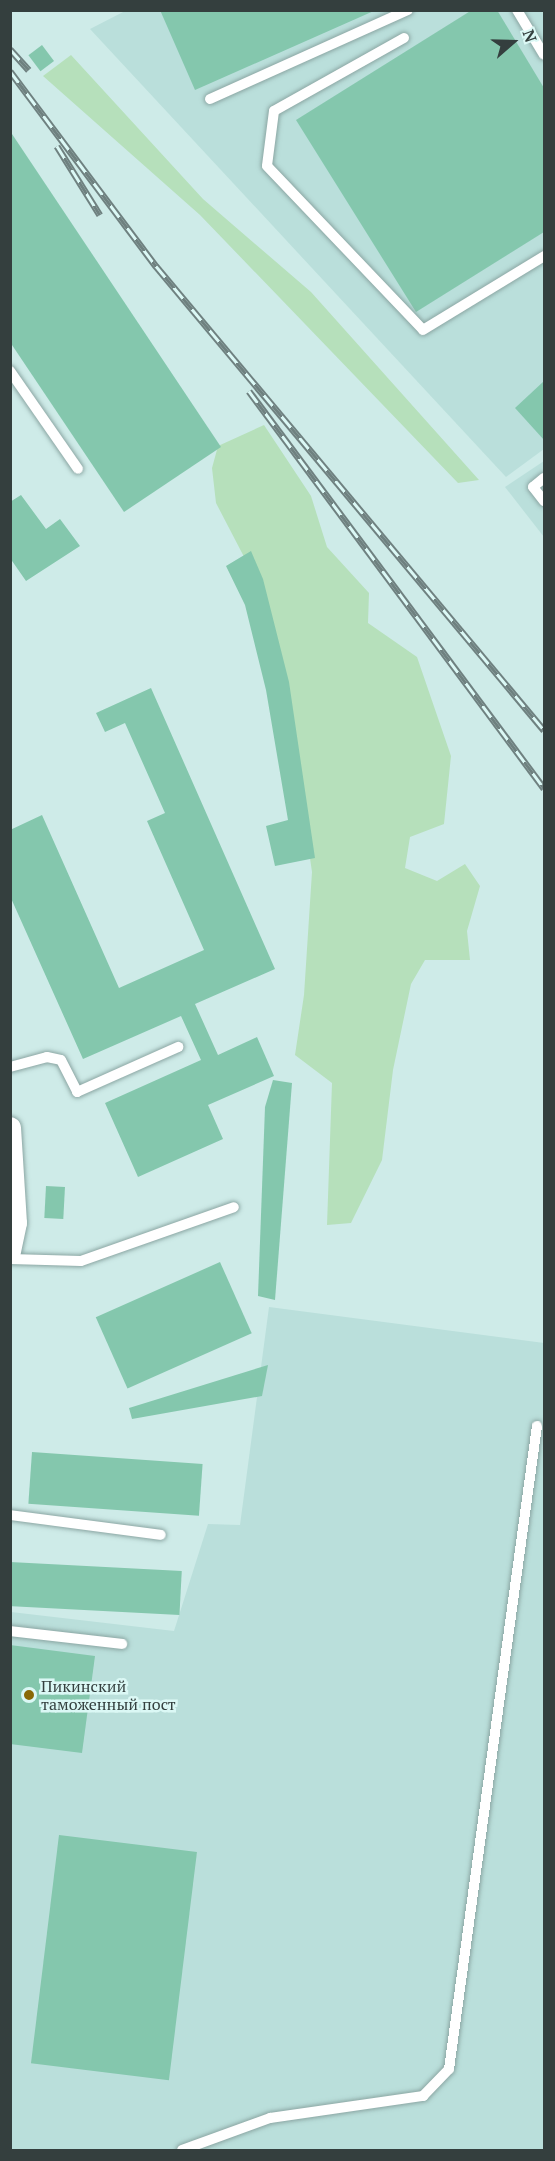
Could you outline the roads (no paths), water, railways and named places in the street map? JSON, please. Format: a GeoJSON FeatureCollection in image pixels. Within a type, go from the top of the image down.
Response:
{"type":"FeatureCollection","features":[{"type":"Feature","properties":{"kind":"street"},"geometry":{"type":"LineString","coordinates":[[10,1128],[16,1223],[10,1252]]}},
{"type":"Feature","properties":{"kind":"lane"},"geometry":{"type":"LineString","coordinates":[[210,99],[408,10]]}},
{"type":"Feature","properties":{"kind":"lane"},"geometry":{"type":"LineString","coordinates":[[517,10],[544,55]]}},
{"type":"Feature","properties":{"kind":"lane"},"geometry":{"type":"LineString","coordinates":[[404,38],[274,111],[267,166],[423,330],[544,256]]}},
{"type":"Feature","properties":{"kind":"lane"},"geometry":{"type":"LineString","coordinates":[[10,371],[78,469]]}},
{"type":"Feature","properties":{"kind":"lane"},"geometry":{"type":"LineString","coordinates":[[544,478],[533,487],[544,501]]}},
{"type":"Feature","properties":{"kind":"lane"},"geometry":{"type":"LineString","coordinates":[[10,1067],[47,1057],[62,1060],[77,1092],[178,1047]]}},
{"type":"Feature","properties":{"kind":"lane"},"geometry":{"type":"LineString","coordinates":[[10,1259],[81,1262],[234,1207]]}},
{"type":"Feature","properties":{"kind":"lane"},"geometry":{"type":"LineString","coordinates":[[182,2151],[270,2118],[423,2096],[449,2069],[537,1426]]}},
{"type":"Feature","properties":{"kind":"lane"},"geometry":{"type":"LineString","coordinates":[[10,1515],[160,1535]]}},
{"type":"Feature","properties":{"kind":"lane"},"geometry":{"type":"LineString","coordinates":[[10,1631],[122,1644]]}},
{"type":"Feature","properties":{"kind":"railway"},"geometry":{"type":"LineString","coordinates":[[10,49],[29,70]]}},
{"type":"Feature","properties":{"kind":"railway"},"geometry":{"type":"LineString","coordinates":[[10,71],[156,266],[544,730]]}},
{"type":"Feature","properties":{"kind":"railway"},"geometry":{"type":"LineString","coordinates":[[57,146],[100,215]]}},
{"type":"Feature","properties":{"kind":"railway"},"geometry":{"type":"LineString","coordinates":[[249,391],[544,788]]}},
{"type":"Feature","properties":{"kind":"place","name":"Пикинский таможенный пост"},"geometry":{"type":"Point","coordinates":[29,1695]}}]}
